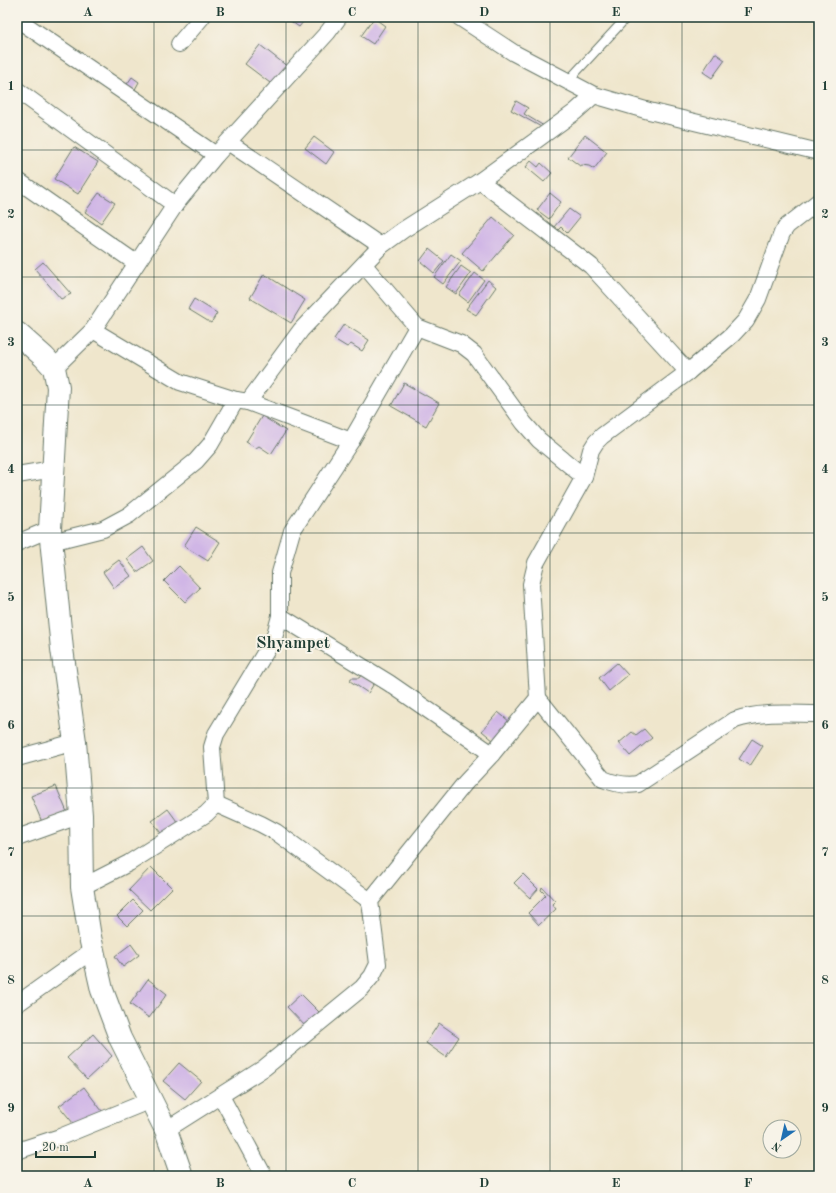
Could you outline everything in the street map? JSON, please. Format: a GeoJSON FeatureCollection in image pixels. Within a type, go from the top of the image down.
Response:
{"type":"FeatureCollection","features":[{"type":"Feature","properties":{"kind":"street"},"geometry":{"type":"LineString","coordinates":[[179,44],[202,17]]}},
{"type":"Feature","properties":{"kind":"street"},"geometry":{"type":"LineString","coordinates":[[54,368],[93,330],[175,205],[216,155],[339,17]]}},
{"type":"Feature","properties":{"kind":"street"},"geometry":{"type":"LineString","coordinates":[[459,17],[514,53],[594,95],[649,111],[819,152]]}},
{"type":"Feature","properties":{"kind":"street"},"geometry":{"type":"LineString","coordinates":[[17,19],[216,155]]}},
{"type":"Feature","properties":{"kind":"street"},"geometry":{"type":"LineString","coordinates":[[17,90],[175,205]]}},
{"type":"Feature","properties":{"kind":"street"},"geometry":{"type":"LineString","coordinates":[[17,542],[50,535],[103,529],[129,515],[196,461],[242,401],[301,330],[381,246],[403,230],[480,181],[575,112],[594,95]]}},
{"type":"Feature","properties":{"kind":"street"},"geometry":{"type":"LineString","coordinates":[[228,142],[381,246]]}},
{"type":"Feature","properties":{"kind":"street"},"geometry":{"type":"LineString","coordinates":[[17,180],[136,263]]}},
{"type":"Feature","properties":{"kind":"street"},"geometry":{"type":"LineString","coordinates":[[480,181],[591,266],[688,372]]}},
{"type":"Feature","properties":{"kind":"street"},"geometry":{"type":"LineString","coordinates":[[819,201],[782,233],[758,299],[746,320],[732,335],[688,372],[602,436],[591,450],[584,477],[536,563],[531,584],[538,698],[603,779],[614,784],[638,784],[735,720],[749,715],[764,713],[819,714]]}},
{"type":"Feature","properties":{"kind":"street"},"geometry":{"type":"LineString","coordinates":[[364,265],[417,327],[460,344],[474,354],[534,434],[584,477]]}},
{"type":"Feature","properties":{"kind":"street"},"geometry":{"type":"LineString","coordinates":[[82,887],[129,863],[206,814],[216,804],[212,747],[216,734],[268,651],[274,638],[280,616],[280,573],[292,530],[351,440],[417,327]]}},
{"type":"Feature","properties":{"kind":"street"},"geometry":{"type":"LineString","coordinates":[[93,330],[180,382],[242,401],[351,440]]}},
{"type":"Feature","properties":{"kind":"street"},"geometry":{"type":"LineString","coordinates":[[17,333],[54,368],[58,387],[50,535],[62,649],[75,742],[81,815],[82,887],[93,950],[102,990],[120,1038],[166,1130],[182,1176]]}},
{"type":"Feature","properties":{"kind":"street"},"geometry":{"type":"LineString","coordinates":[[17,475],[53,469]]}},
{"type":"Feature","properties":{"kind":"street"},"geometry":{"type":"LineString","coordinates":[[280,616],[389,683],[492,754]]}},
{"type":"Feature","properties":{"kind":"street"},"geometry":{"type":"LineString","coordinates":[[166,1130],[264,1068],[362,988],[372,976],[378,964],[370,901],[465,783],[492,754],[538,698]]}},
{"type":"Feature","properties":{"kind":"street"},"geometry":{"type":"LineString","coordinates":[[17,758],[75,742]]}},
{"type":"Feature","properties":{"kind":"street"},"geometry":{"type":"LineString","coordinates":[[216,804],[262,824],[276,832],[370,901]]}},
{"type":"Feature","properties":{"kind":"street"},"geometry":{"type":"LineString","coordinates":[[17,838],[81,815]]}},
{"type":"Feature","properties":{"kind":"street"},"geometry":{"type":"LineString","coordinates":[[17,1004],[93,950]]}},
{"type":"Feature","properties":{"kind":"street"},"geometry":{"type":"LineString","coordinates":[[221,1096],[264,1176]]}},
{"type":"Feature","properties":{"kind":"street"},"geometry":{"type":"LineString","coordinates":[[17,1151],[60,1137],[151,1100]]}},
{"type":"Feature","properties":{"kind":"lane"},"geometry":{"type":"LineString","coordinates":[[567,82],[627,17]]}},
{"type":"Feature","properties":{"kind":"building"},"geometry":{"type":"Polygon","coordinates":[[[285,17],[307,17],[299,27],[285,17]]]}},
{"type":"Feature","properties":{"kind":"building"},"geometry":{"type":"Polygon","coordinates":[[[374,18],[385,26],[373,44],[361,36],[374,18]]]}},
{"type":"Feature","properties":{"kind":"building"},"geometry":{"type":"Polygon","coordinates":[[[260,45],[288,67],[274,86],[245,64],[260,45]]]}},
{"type":"Feature","properties":{"kind":"building"},"geometry":{"type":"Polygon","coordinates":[[[715,53],[725,60],[712,78],[703,72],[715,53]]]}},
{"type":"Feature","properties":{"kind":"building"},"geometry":{"type":"Polygon","coordinates":[[[132,77],[139,82],[133,93],[125,87],[132,77]]]}},
{"type":"Feature","properties":{"kind":"building"},"geometry":{"type":"Polygon","coordinates":[[[516,101],[528,108],[524,114],[544,126],[543,128],[511,110],[516,101]]]}},
{"type":"Feature","properties":{"kind":"building"},"geometry":{"type":"Polygon","coordinates":[[[585,135],[607,152],[594,169],[589,166],[580,166],[568,157],[585,135]]]}},
{"type":"Feature","properties":{"kind":"building"},"geometry":{"type":"Polygon","coordinates":[[[314,137],[334,152],[326,164],[305,148],[314,137]]]}},
{"type":"Feature","properties":{"kind":"building"},"geometry":{"type":"Polygon","coordinates":[[[74,147],[98,162],[78,194],[54,179],[74,147]]]}},
{"type":"Feature","properties":{"kind":"building"},"geometry":{"type":"Polygon","coordinates":[[[531,161],[538,167],[541,163],[552,173],[544,182],[526,167],[531,161]]]}},
{"type":"Feature","properties":{"kind":"building"},"geometry":{"type":"Polygon","coordinates":[[[99,193],[115,203],[101,223],[85,212],[99,193]]]}},
{"type":"Feature","properties":{"kind":"building"},"geometry":{"type":"Polygon","coordinates":[[[550,193],[561,202],[549,219],[537,210],[550,193]]]}},
{"type":"Feature","properties":{"kind":"building"},"geometry":{"type":"Polygon","coordinates":[[[569,209],[580,217],[567,233],[561,227],[558,230],[554,227],[569,209]]]}},
{"type":"Feature","properties":{"kind":"building"},"geometry":{"type":"Polygon","coordinates":[[[493,217],[514,235],[483,271],[462,253],[493,217]]]}},
{"type":"Feature","properties":{"kind":"building"},"geometry":{"type":"Polygon","coordinates":[[[429,249],[444,261],[434,273],[420,261],[429,249]]]}},
{"type":"Feature","properties":{"kind":"building"},"geometry":{"type":"Polygon","coordinates":[[[451,254],[461,261],[443,284],[434,277],[451,254]]]}},
{"type":"Feature","properties":{"kind":"building"},"geometry":{"type":"Polygon","coordinates":[[[43,262],[71,294],[61,299],[35,269],[43,262]]]}},
{"type":"Feature","properties":{"kind":"building"},"geometry":{"type":"Polygon","coordinates":[[[461,266],[471,273],[456,294],[446,287],[461,266]]]}},
{"type":"Feature","properties":{"kind":"building"},"geometry":{"type":"Polygon","coordinates":[[[475,273],[484,280],[468,302],[459,295],[475,273]]]}},
{"type":"Feature","properties":{"kind":"building"},"geometry":{"type":"Polygon","coordinates":[[[264,274],[305,300],[291,323],[250,298],[264,274]]]}},
{"type":"Feature","properties":{"kind":"building"},"geometry":{"type":"Polygon","coordinates":[[[488,280],[496,287],[476,315],[466,309],[488,280]]]}},
{"type":"Feature","properties":{"kind":"building"},"geometry":{"type":"Polygon","coordinates":[[[194,299],[217,313],[211,323],[188,309],[194,299]]]}},
{"type":"Feature","properties":{"kind":"building"},"geometry":{"type":"Polygon","coordinates":[[[344,324],[369,340],[362,351],[351,344],[347,347],[334,339],[344,324]]]}},
{"type":"Feature","properties":{"kind":"building"},"geometry":{"type":"Polygon","coordinates":[[[404,383],[439,403],[426,426],[391,406],[404,383]]]}},
{"type":"Feature","properties":{"kind":"building"},"geometry":{"type":"Polygon","coordinates":[[[262,416],[286,431],[271,454],[259,446],[256,448],[246,442],[262,416]]]}},
{"type":"Feature","properties":{"kind":"building"},"geometry":{"type":"Polygon","coordinates":[[[196,527],[220,542],[208,561],[184,546],[196,527]]]}},
{"type":"Feature","properties":{"kind":"building"},"geometry":{"type":"Polygon","coordinates":[[[143,547],[153,561],[137,572],[127,559],[143,547]]]}},
{"type":"Feature","properties":{"kind":"building"},"geometry":{"type":"Polygon","coordinates":[[[119,560],[131,576],[114,588],[103,572],[119,560]]]}},
{"type":"Feature","properties":{"kind":"building"},"geometry":{"type":"Polygon","coordinates":[[[179,566],[200,588],[185,602],[164,581],[179,566]]]}},
{"type":"Feature","properties":{"kind":"building"},"geometry":{"type":"Polygon","coordinates":[[[617,663],[628,675],[609,691],[599,678],[617,663]]]}},
{"type":"Feature","properties":{"kind":"building"},"geometry":{"type":"Polygon","coordinates":[[[362,674],[375,682],[368,693],[350,681],[351,678],[359,678],[362,674]]]}},
{"type":"Feature","properties":{"kind":"building"},"geometry":{"type":"Polygon","coordinates":[[[498,712],[510,722],[494,741],[482,731],[498,712]]]}},
{"type":"Feature","properties":{"kind":"building"},"geometry":{"type":"Polygon","coordinates":[[[644,729],[652,738],[630,756],[619,743],[632,732],[636,735],[644,729]]]}},
{"type":"Feature","properties":{"kind":"building"},"geometry":{"type":"Polygon","coordinates":[[[752,739],[763,746],[750,766],[739,759],[752,739]]]}},
{"type":"Feature","properties":{"kind":"building"},"geometry":{"type":"Polygon","coordinates":[[[56,786],[67,812],[42,822],[31,796],[56,786]]]}},
{"type":"Feature","properties":{"kind":"building"},"geometry":{"type":"Polygon","coordinates":[[[168,809],[179,824],[163,836],[152,821],[168,809]]]}},
{"type":"Feature","properties":{"kind":"building"},"geometry":{"type":"Polygon","coordinates":[[[151,867],[172,888],[150,910],[129,890],[151,867]]]}},
{"type":"Feature","properties":{"kind":"building"},"geometry":{"type":"Polygon","coordinates":[[[523,874],[538,889],[530,898],[514,883],[523,874]]]}},
{"type":"Feature","properties":{"kind":"building"},"geometry":{"type":"Polygon","coordinates":[[[542,887],[555,901],[552,904],[556,909],[539,925],[528,913],[546,895],[541,890],[542,887]]]}},
{"type":"Feature","properties":{"kind":"building"},"geometry":{"type":"Polygon","coordinates":[[[133,900],[143,910],[127,926],[117,916],[133,900]]]}},
{"type":"Feature","properties":{"kind":"building"},"geometry":{"type":"Polygon","coordinates":[[[131,944],[139,955],[123,967],[115,956],[131,944]]]}},
{"type":"Feature","properties":{"kind":"building"},"geometry":{"type":"Polygon","coordinates":[[[148,979],[167,994],[149,1018],[130,1004],[148,979]]]}},
{"type":"Feature","properties":{"kind":"building"},"geometry":{"type":"Polygon","coordinates":[[[301,994],[321,1014],[307,1028],[287,1007],[301,994]]]}},
{"type":"Feature","properties":{"kind":"building"},"geometry":{"type":"Polygon","coordinates":[[[439,1023],[459,1037],[446,1057],[426,1043],[439,1023]]]}},
{"type":"Feature","properties":{"kind":"building"},"geometry":{"type":"Polygon","coordinates":[[[93,1034],[112,1056],[87,1079],[67,1058],[93,1034]]]}},
{"type":"Feature","properties":{"kind":"building"},"geometry":{"type":"Polygon","coordinates":[[[179,1063],[201,1081],[185,1099],[163,1081],[179,1063]]]}},
{"type":"Feature","properties":{"kind":"building"},"geometry":{"type":"Polygon","coordinates":[[[84,1087],[102,1111],[78,1129],[59,1106],[84,1087]]]}},
{"type":"Feature","properties":{"kind":"district","name":"Shyampet"},"geometry":{"type":"Point","coordinates":[293,643]}}]}
